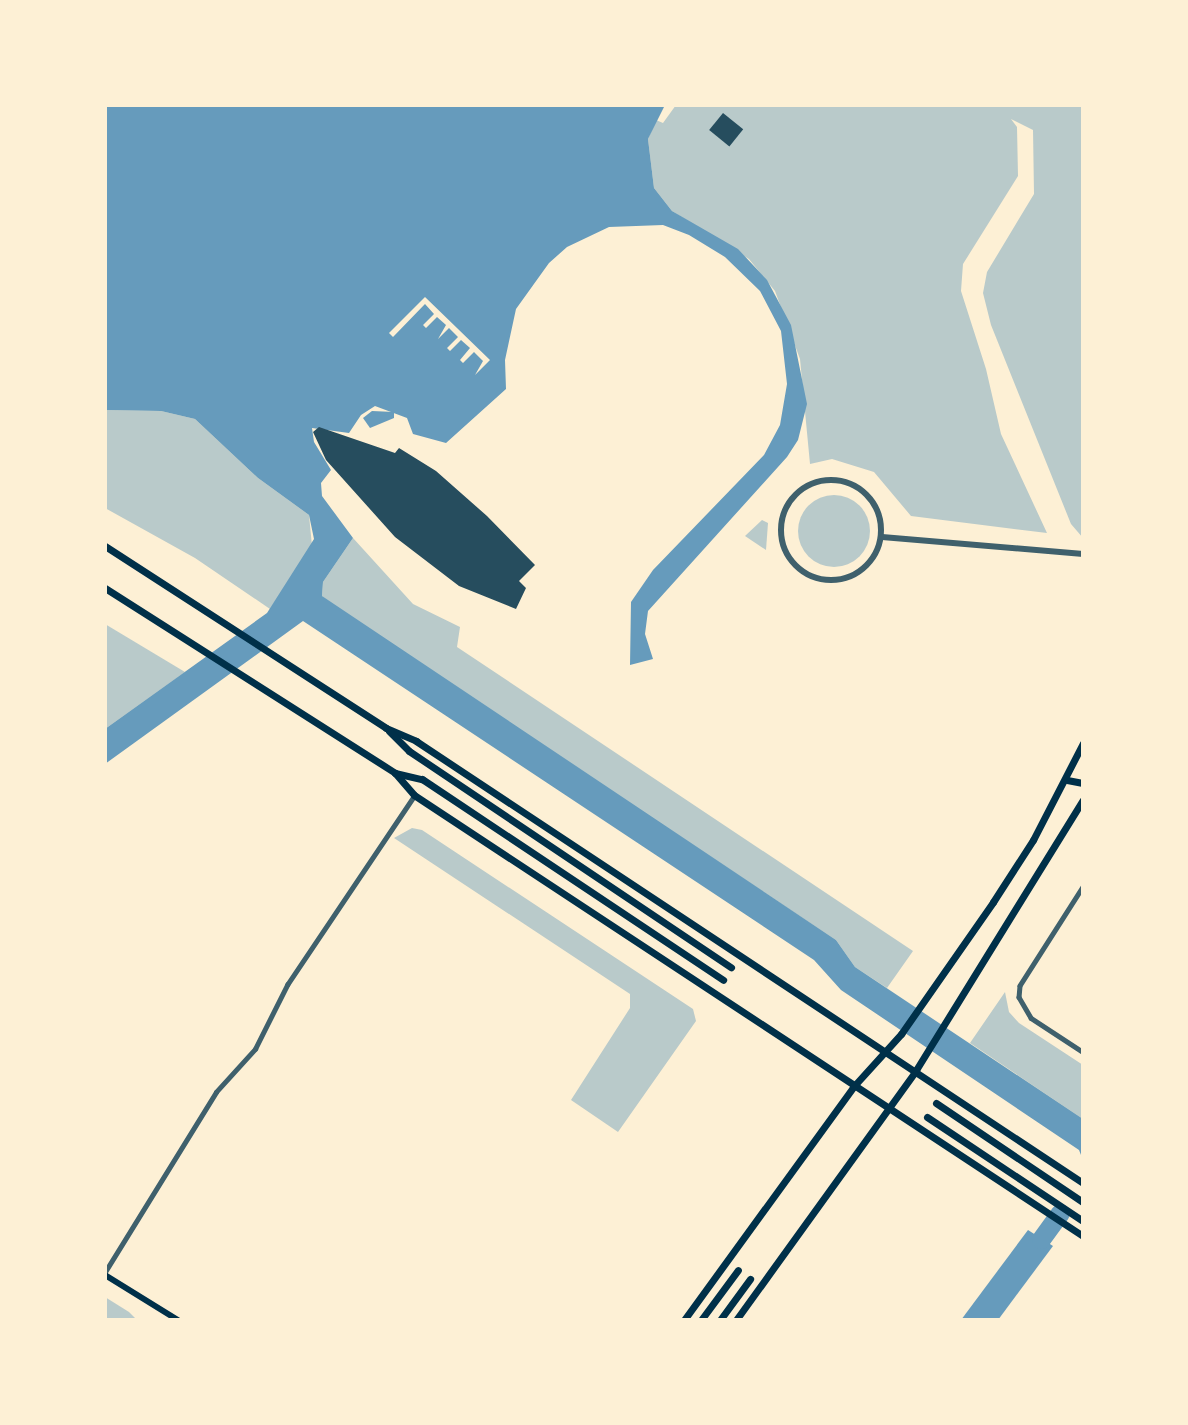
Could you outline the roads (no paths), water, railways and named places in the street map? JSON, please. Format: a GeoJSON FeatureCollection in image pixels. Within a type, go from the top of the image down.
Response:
{"type":"FeatureCollection","features":[{"type":"Feature","properties":{"kind":"main road"},"geometry":{"type":"LineString","coordinates":[[105,547],[239,630],[386,728],[416,741],[887,1050],[1083,1183]]}},
{"type":"Feature","properties":{"kind":"main road"},"geometry":{"type":"LineString","coordinates":[[105,588],[394,773],[414,795],[853,1087],[1083,1236]]}},
{"type":"Feature","properties":{"kind":"main road"},"geometry":{"type":"LineString","coordinates":[[386,728],[408,751],[732,967]]}},
{"type":"Feature","properties":{"kind":"main road"},"geometry":{"type":"LineString","coordinates":[[684,1320],[853,1087],[901,1034],[1016,868],[1080,761],[1083,743]]}},
{"type":"Feature","properties":{"kind":"main road"},"geometry":{"type":"LineString","coordinates":[[394,773],[422,779],[723,980]]}},
{"type":"Feature","properties":{"kind":"main road"},"geometry":{"type":"LineString","coordinates":[[1067,780],[1083,783]]}},
{"type":"Feature","properties":{"kind":"main road"},"geometry":{"type":"LineString","coordinates":[[736,1320],[916,1070],[1083,800]]}},
{"type":"Feature","properties":{"kind":"main road"},"geometry":{"type":"LineString","coordinates":[[936,1103],[1083,1202]]}},
{"type":"Feature","properties":{"kind":"main road"},"geometry":{"type":"LineString","coordinates":[[927,1117],[1083,1221]]}},
{"type":"Feature","properties":{"kind":"main road"},"geometry":{"type":"LineString","coordinates":[[701,1320],[738,1270]]}},
{"type":"Feature","properties":{"kind":"main road"},"geometry":{"type":"LineString","coordinates":[[105,1274],[178,1320]]}},
{"type":"Feature","properties":{"kind":"main road"},"geometry":{"type":"LineString","coordinates":[[720,1320],[750,1279]]}},
{"type":"Feature","properties":{"kind":"street"},"geometry":{"type":"LineString","coordinates":[[822,481],[845,481],[873,503],[882,537],[864,569],[830,581],[796,567],[783,545],[782,521],[792,498],[803,488],[822,481]]}},
{"type":"Feature","properties":{"kind":"street"},"geometry":{"type":"LineString","coordinates":[[882,537],[1083,554]]}},
{"type":"Feature","properties":{"kind":"street"},"geometry":{"type":"LineString","coordinates":[[105,1274],[216,1092],[255,1049],[287,985],[414,795]]}},
{"type":"Feature","properties":{"kind":"street"},"geometry":{"type":"LineString","coordinates":[[1083,887],[1020,986],[1019,997],[1031,1018],[1083,1052]]}},
{"type":"Feature","properties":{"kind":"water"},"geometry":{"type":"Polygon","coordinates":[[[105,105],[665,105],[648,139],[654,188],[672,211],[738,249],[767,280],[791,325],[807,404],[798,440],[787,457],[648,611],[645,634],[653,659],[630,665],[631,602],[653,570],[764,455],[780,425],[787,384],[781,331],[760,291],[725,257],[689,235],[663,225],[609,227],[567,247],[549,263],[516,309],[505,360],[506,389],[446,443],[413,434],[407,418],[375,406],[361,415],[349,433],[312,428],[314,442],[331,470],[321,483],[322,496],[353,538],[323,582],[322,596],[836,940],[855,967],[1083,1119],[1083,1160],[1079,1150],[841,990],[814,960],[303,621],[105,764],[105,729],[267,613],[314,539],[309,515],[258,478],[195,419],[161,411],[105,410],[105,105]]]}},
{"type":"Feature","properties":{"kind":"water"},"geometry":{"type":"Polygon","coordinates":[[[372,411],[394,412],[394,418],[370,428],[363,418],[372,411]]]}},
{"type":"Feature","properties":{"kind":"water"},"geometry":{"type":"Polygon","coordinates":[[[1028,1230],[1053,1246],[998,1320],[961,1320],[1028,1230]]]}},
{"type":"Feature","properties":{"kind":"waterway"},"geometry":{"type":"LineString","coordinates":[[1041,1239],[1060,1213]]}}]}
